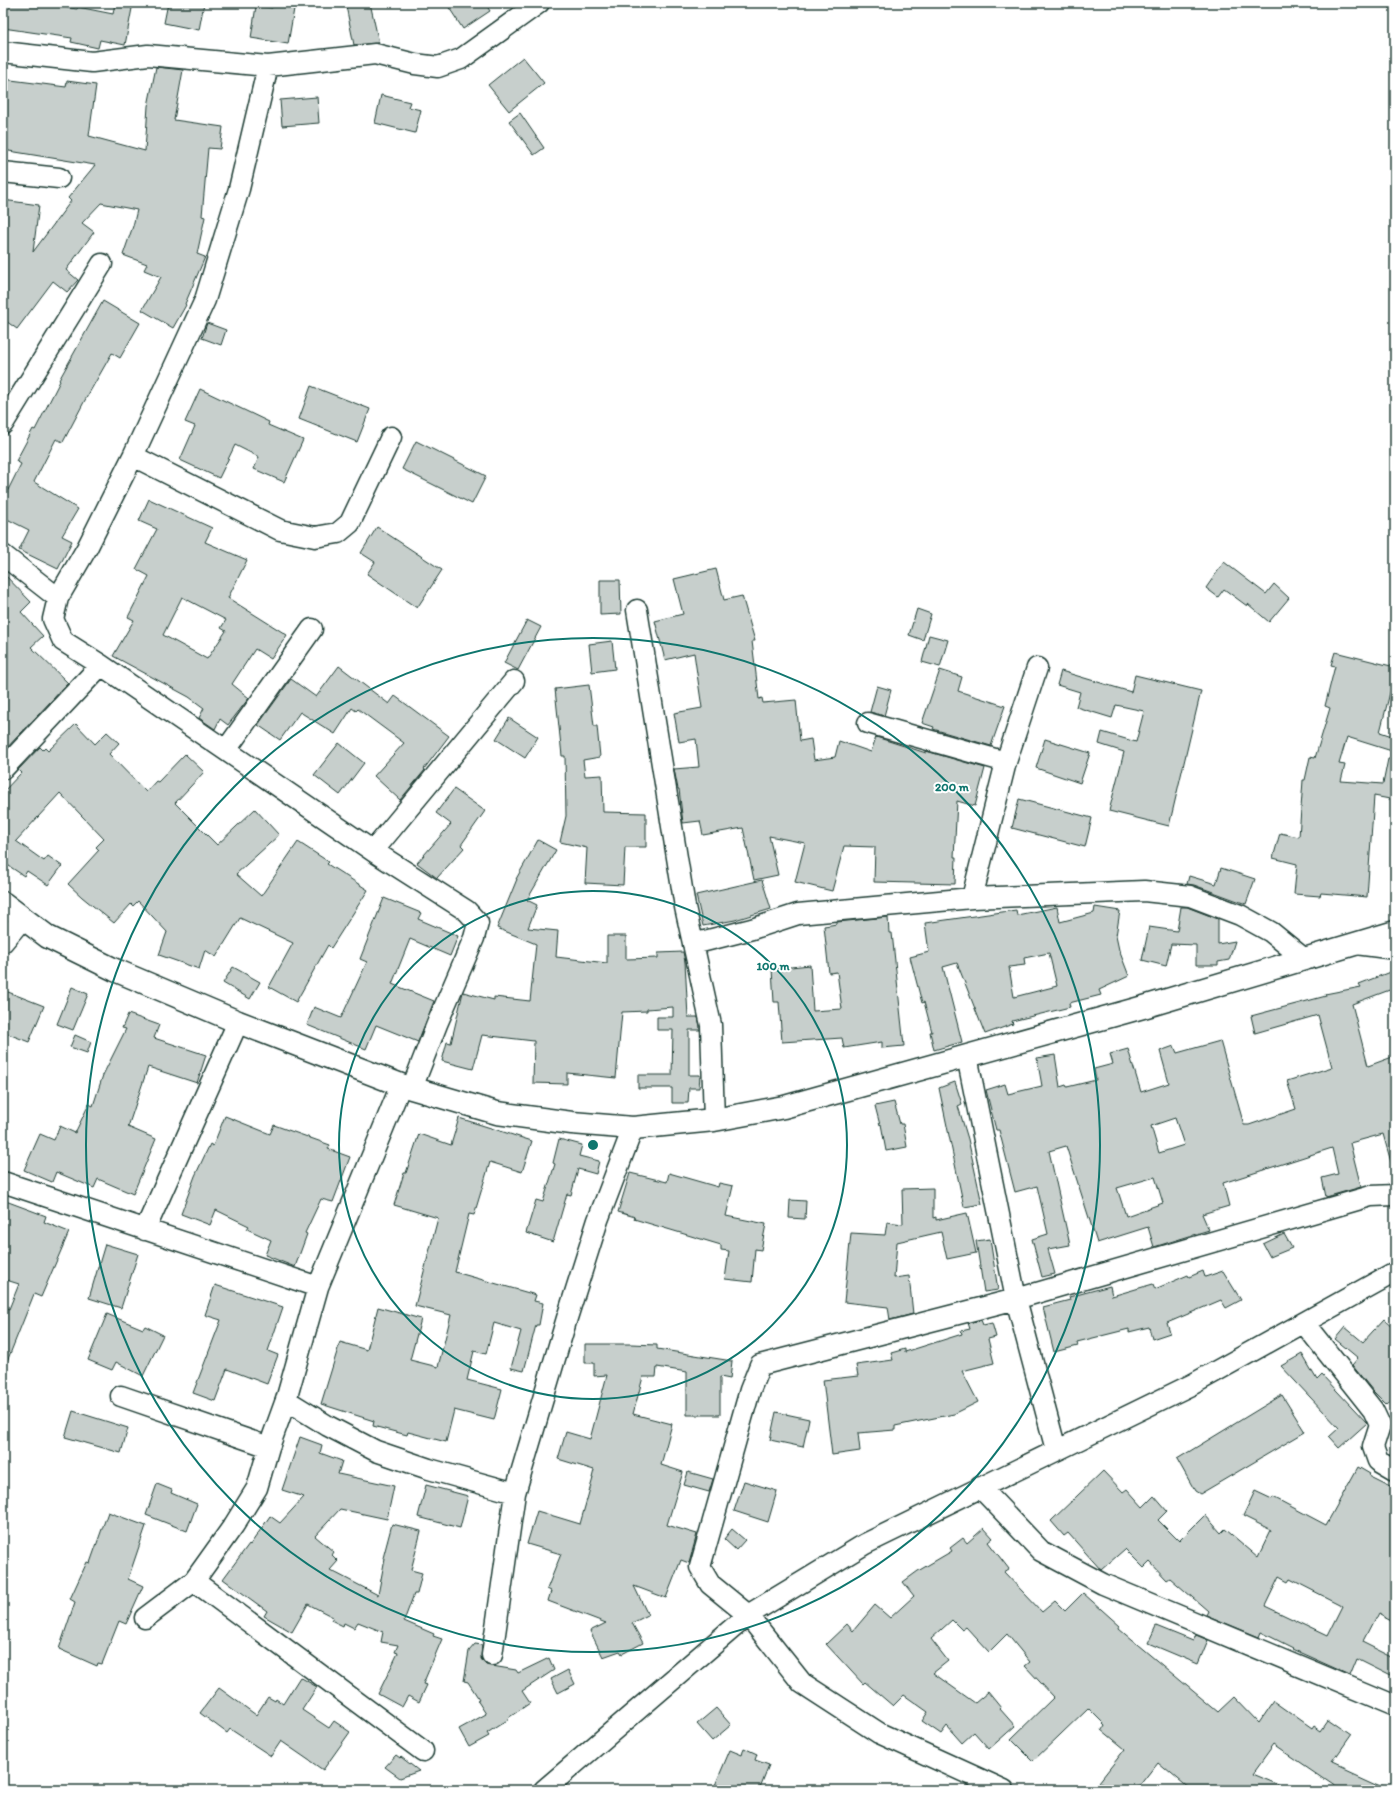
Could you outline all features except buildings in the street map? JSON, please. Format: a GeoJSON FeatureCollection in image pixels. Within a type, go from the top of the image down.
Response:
{"type":"FeatureCollection","features":[{"type":"Feature","properties":{"kind":"street"},"geometry":{"type":"LineString","coordinates":[[3,52],[92,62],[148,55],[268,66],[375,54],[415,64],[438,67],[461,60],[539,3]]}},
{"type":"Feature","properties":{"kind":"street"},"geometry":{"type":"LineString","coordinates":[[145,1618],[194,1581],[234,1525],[257,1488],[269,1446],[286,1400],[318,1288],[407,1087],[437,1024],[474,938],[478,922],[467,911],[373,851],[101,665],[63,641],[53,619],[58,598],[87,548],[133,456],[205,300],[239,190],[268,66]]}},
{"type":"Feature","properties":{"kind":"street"},"geometry":{"type":"LineString","coordinates":[[3,172],[58,178]]}},
{"type":"Feature","properties":{"kind":"street"},"geometry":{"type":"LineString","coordinates":[[3,424],[102,264]]}},
{"type":"Feature","properties":{"kind":"street"},"geometry":{"type":"LineString","coordinates":[[133,456],[280,530],[315,537],[338,533],[350,523],[391,437]]}},
{"type":"Feature","properties":{"kind":"street"},"geometry":{"type":"LineString","coordinates":[[3,555],[58,598]]}},
{"type":"Feature","properties":{"kind":"street"},"geometry":{"type":"LineString","coordinates":[[637,610],[685,907],[711,1025],[714,1120]]}},
{"type":"Feature","properties":{"kind":"street"},"geometry":{"type":"LineString","coordinates":[[226,750],[312,629]]}},
{"type":"Feature","properties":{"kind":"street"},"geometry":{"type":"LineString","coordinates":[[3,769],[101,665]]}},
{"type":"Feature","properties":{"kind":"street"},"geometry":{"type":"LineString","coordinates":[[972,898],[1006,762],[1037,668]]}},
{"type":"Feature","properties":{"kind":"street"},"geometry":{"type":"LineString","coordinates":[[373,851],[514,681]]}},
{"type":"Feature","properties":{"kind":"street"},"geometry":{"type":"LineString","coordinates":[[868,723],[1006,762]]}},
{"type":"Feature","properties":{"kind":"street"},"geometry":{"type":"LineString","coordinates":[[693,944],[752,929],[798,914],[972,898],[1144,891],[1190,896],[1240,915],[1271,932],[1303,958]]}},
{"type":"Feature","properties":{"kind":"street"},"geometry":{"type":"LineString","coordinates":[[3,903],[48,936],[115,970],[238,1022],[407,1087],[497,1113],[572,1123],[633,1128],[714,1120],[784,1108],[1147,1006],[1303,958],[1395,932]]}},
{"type":"Feature","properties":{"kind":"street"},"geometry":{"type":"LineString","coordinates":[[3,942],[23,918]]}},
{"type":"Feature","properties":{"kind":"street"},"geometry":{"type":"LineString","coordinates":[[1356,944],[1395,949]]}},
{"type":"Feature","properties":{"kind":"street"},"geometry":{"type":"LineString","coordinates":[[145,1230],[238,1022]]}},
{"type":"Feature","properties":{"kind":"street"},"geometry":{"type":"LineString","coordinates":[[967,1056],[1016,1299],[1056,1450]]}},
{"type":"Feature","properties":{"kind":"street"},"geometry":{"type":"LineString","coordinates":[[492,1655],[515,1493],[569,1310],[598,1220],[633,1128]]}},
{"type":"Feature","properties":{"kind":"street"},"geometry":{"type":"LineString","coordinates":[[3,1182],[318,1288]]}},
{"type":"Feature","properties":{"kind":"street"},"geometry":{"type":"LineString","coordinates":[[1004,1790],[879,1733],[802,1683],[748,1615],[710,1584],[700,1567],[750,1390],[760,1365],[1016,1299],[1371,1196],[1395,1195]]}},
{"type":"Feature","properties":{"kind":"street"},"geometry":{"type":"LineString","coordinates":[[544,1790],[748,1615],[865,1544],[1193,1384],[1395,1272]]}},
{"type":"Feature","properties":{"kind":"street"},"geometry":{"type":"LineString","coordinates":[[1304,1323],[1373,1410],[1380,1425],[1373,1447],[1378,1461],[1395,1472]]}},
{"type":"Feature","properties":{"kind":"street"},"geometry":{"type":"LineString","coordinates":[[121,1396],[269,1446]]}},
{"type":"Feature","properties":{"kind":"street"},"geometry":{"type":"LineString","coordinates":[[286,1400],[328,1426],[376,1451],[515,1493]]}},
{"type":"Feature","properties":{"kind":"street"},"geometry":{"type":"LineString","coordinates":[[980,1487],[1041,1551],[1103,1584],[1395,1706]]}},
{"type":"Feature","properties":{"kind":"street"},"geometry":{"type":"LineString","coordinates":[[194,1581],[423,1751]]}}]}
